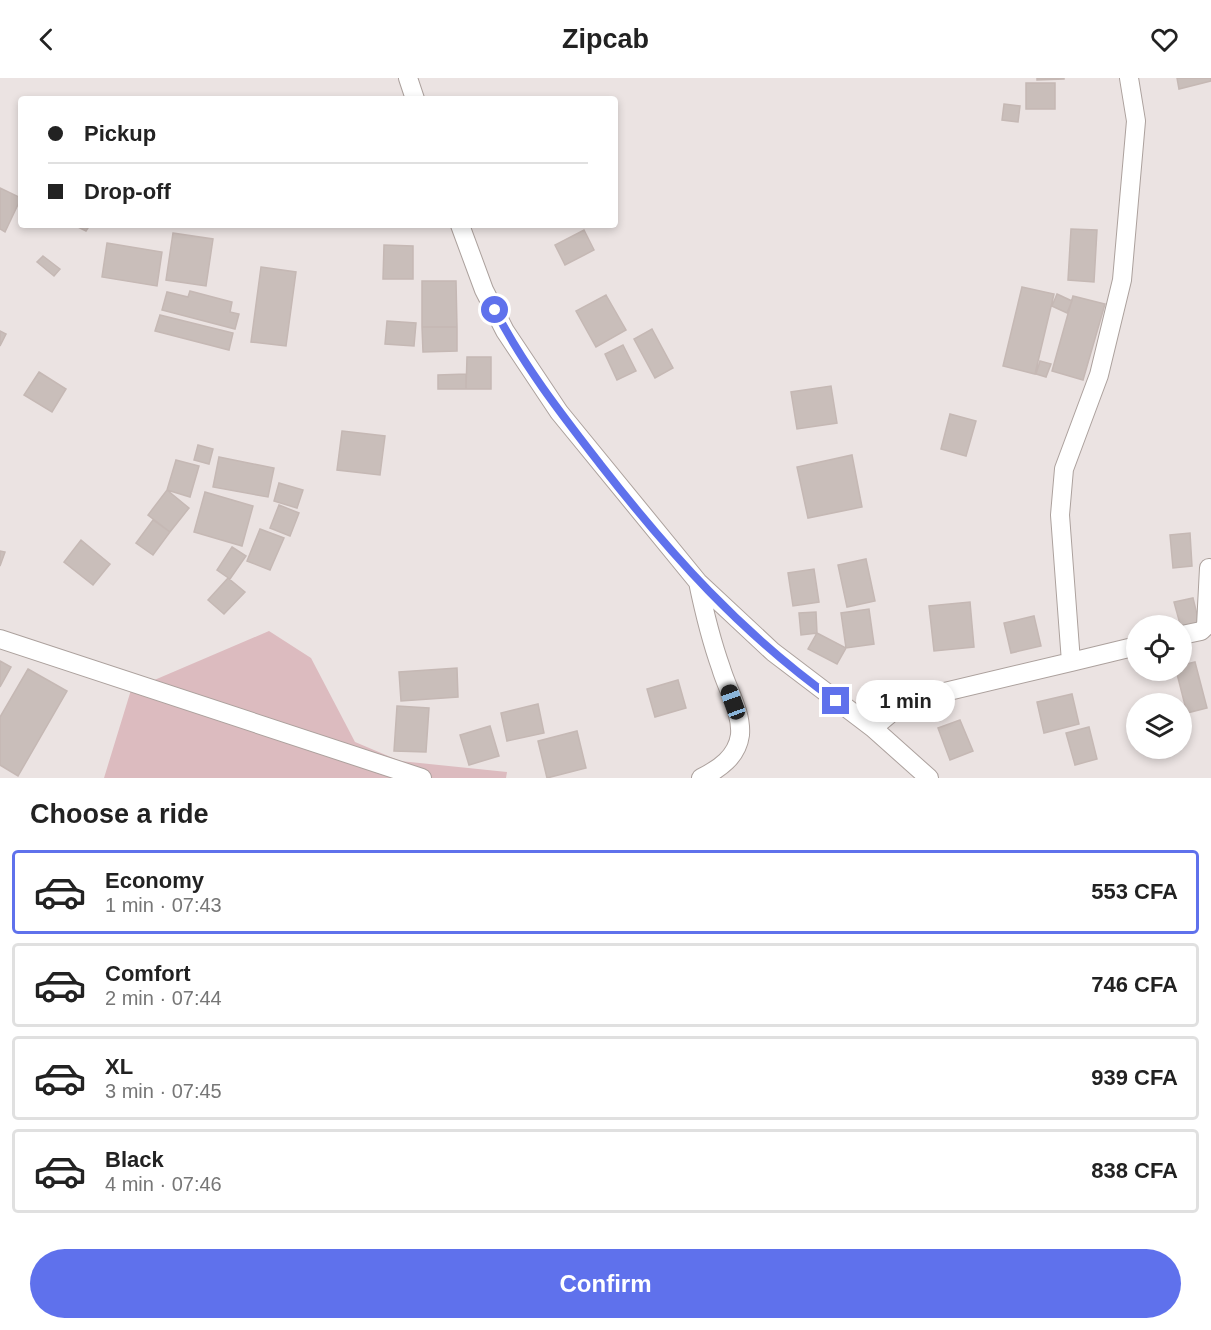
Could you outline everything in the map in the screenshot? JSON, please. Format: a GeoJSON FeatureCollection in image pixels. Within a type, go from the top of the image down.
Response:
{"type":"FeatureCollection","features":[{"type":"Feature","properties":{"kind":"street"},"geometry":{"type":"LineString","coordinates":[[408,78],[414,96]]}},
{"type":"Feature","properties":{"kind":"street"},"geometry":{"type":"LineString","coordinates":[[1071,662],[1060,515],[1065,469],[1099,375],[1122,280],[1136,121],[1129,78]]}},
{"type":"Feature","properties":{"kind":"street"},"geometry":{"type":"LineString","coordinates":[[461,228],[484,290],[505,331],[559,412],[698,582],[773,652],[873,728],[929,778]]}},
{"type":"Feature","properties":{"kind":"street"},"geometry":{"type":"LineString","coordinates":[[1192,633],[1201,631],[1206,626],[1209,568]]}},
{"type":"Feature","properties":{"kind":"street"},"geometry":{"type":"LineString","coordinates":[[698,582],[706,621],[739,718],[740,735],[734,753],[724,765],[701,778]]}},
{"type":"Feature","properties":{"kind":"street"},"geometry":{"type":"LineString","coordinates":[[0,639],[422,778]]}},
{"type":"Feature","properties":{"kind":"street"},"geometry":{"type":"LineString","coordinates":[[873,728],[898,707],[911,700],[1126,649]]}},
{"type":"Feature","properties":{"kind":"shaded area"},"geometry":{"type":"Polygon","coordinates":[[[269,631],[311,658],[355,742],[400,761],[507,772],[506,778],[104,778],[131,690],[269,631]]]}},
{"type":"Feature","properties":{"kind":"building"},"geometry":{"type":"Polygon","coordinates":[[[1037,78],[1064,78],[1064,79],[1037,80],[1037,78]]]}},
{"type":"Feature","properties":{"kind":"building"},"geometry":{"type":"Polygon","coordinates":[[[1177,78],[1211,78],[1211,81],[1179,89],[1177,78]]]}},
{"type":"Feature","properties":{"kind":"building"},"geometry":{"type":"Polygon","coordinates":[[[1026,83],[1055,83],[1055,109],[1026,109],[1026,83]]]}},
{"type":"Feature","properties":{"kind":"building"},"geometry":{"type":"Polygon","coordinates":[[[1004,104],[1020,106],[1018,122],[1002,120],[1004,104]]]}},
{"type":"Feature","properties":{"kind":"building"},"geometry":{"type":"Polygon","coordinates":[[[0,188],[18,197],[18,204],[5,232],[0,229],[0,188]]]}},
{"type":"Feature","properties":{"kind":"building"},"geometry":{"type":"Polygon","coordinates":[[[1071,229],[1097,230],[1094,282],[1068,280],[1071,229]]]}},
{"type":"Feature","properties":{"kind":"building"},"geometry":{"type":"Polygon","coordinates":[[[584,230],[594,250],[565,265],[555,245],[584,230]]]}},
{"type":"Feature","properties":{"kind":"building"},"geometry":{"type":"Polygon","coordinates":[[[173,233],[213,239],[206,286],[166,280],[173,233]]]}},
{"type":"Feature","properties":{"kind":"building"},"geometry":{"type":"Polygon","coordinates":[[[107,243],[162,252],[157,286],[102,277],[107,243]]]}},
{"type":"Feature","properties":{"kind":"building"},"geometry":{"type":"Polygon","coordinates":[[[384,245],[413,246],[413,279],[383,279],[384,245]]]}},
{"type":"Feature","properties":{"kind":"building"},"geometry":{"type":"Polygon","coordinates":[[[43,256],[60,269],[54,276],[37,262],[43,256]]]}},
{"type":"Feature","properties":{"kind":"building"},"geometry":{"type":"Polygon","coordinates":[[[261,267],[296,272],[286,346],[251,342],[261,267]]]}},
{"type":"Feature","properties":{"kind":"building"},"geometry":{"type":"Polygon","coordinates":[[[422,281],[456,281],[457,327],[422,327],[422,281]]]}},
{"type":"Feature","properties":{"kind":"building"},"geometry":{"type":"Polygon","coordinates":[[[1022,287],[1054,294],[1035,374],[1003,366],[1022,287]]]}},
{"type":"Feature","properties":{"kind":"building"},"geometry":{"type":"Polygon","coordinates":[[[190,291],[232,302],[230,312],[239,314],[235,329],[162,310],[167,292],[188,297],[190,291]]]}},
{"type":"Feature","properties":{"kind":"building"},"geometry":{"type":"Polygon","coordinates":[[[1057,294],[1072,301],[1067,313],[1052,306],[1057,294]]]}},
{"type":"Feature","properties":{"kind":"building"},"geometry":{"type":"Polygon","coordinates":[[[606,295],[626,330],[596,347],[576,311],[606,295]]]}},
{"type":"Feature","properties":{"kind":"building"},"geometry":{"type":"Polygon","coordinates":[[[1073,296],[1105,304],[1083,380],[1052,371],[1073,296]]]}},
{"type":"Feature","properties":{"kind":"building"},"geometry":{"type":"Polygon","coordinates":[[[160,315],[233,333],[229,350],[155,331],[160,315]]]}},
{"type":"Feature","properties":{"kind":"building"},"geometry":{"type":"Polygon","coordinates":[[[387,321],[416,323],[414,346],[385,344],[387,321]]]}},
{"type":"Feature","properties":{"kind":"building"},"geometry":{"type":"Polygon","coordinates":[[[422,327],[457,327],[457,351],[423,352],[422,327]]]}},
{"type":"Feature","properties":{"kind":"building"},"geometry":{"type":"Polygon","coordinates":[[[652,329],[673,368],[655,378],[634,339],[652,329]]]}},
{"type":"Feature","properties":{"kind":"building"},"geometry":{"type":"Polygon","coordinates":[[[0,331],[6,334],[0,346],[0,331]]]}},
{"type":"Feature","properties":{"kind":"building"},"geometry":{"type":"Polygon","coordinates":[[[623,345],[636,371],[617,380],[605,354],[623,345]]]}},
{"type":"Feature","properties":{"kind":"building"},"geometry":{"type":"Polygon","coordinates":[[[467,357],[491,357],[491,389],[466,389],[467,357]]]}},
{"type":"Feature","properties":{"kind":"building"},"geometry":{"type":"Polygon","coordinates":[[[1040,361],[1051,364],[1046,377],[1036,374],[1040,361]]]}},
{"type":"Feature","properties":{"kind":"building"},"geometry":{"type":"Polygon","coordinates":[[[39,372],[66,389],[52,412],[24,395],[39,372]]]}},
{"type":"Feature","properties":{"kind":"building"},"geometry":{"type":"Polygon","coordinates":[[[466,374],[466,389],[438,389],[438,375],[466,374]]]}},
{"type":"Feature","properties":{"kind":"building"},"geometry":{"type":"Polygon","coordinates":[[[831,386],[837,423],[797,429],[791,392],[831,386]]]}},
{"type":"Feature","properties":{"kind":"building"},"geometry":{"type":"Polygon","coordinates":[[[950,414],[976,421],[966,456],[941,449],[950,414]]]}},
{"type":"Feature","properties":{"kind":"building"},"geometry":{"type":"Polygon","coordinates":[[[342,431],[385,436],[380,475],[337,470],[342,431]]]}},
{"type":"Feature","properties":{"kind":"building"},"geometry":{"type":"Polygon","coordinates":[[[198,445],[213,449],[209,464],[194,460],[198,445]]]}},
{"type":"Feature","properties":{"kind":"building"},"geometry":{"type":"Polygon","coordinates":[[[852,455],[862,507],[808,518],[797,467],[852,455]]]}},
{"type":"Feature","properties":{"kind":"building"},"geometry":{"type":"Polygon","coordinates":[[[219,457],[274,468],[268,497],[213,487],[219,457]]]}},
{"type":"Feature","properties":{"kind":"building"},"geometry":{"type":"Polygon","coordinates":[[[176,460],[199,466],[190,497],[167,490],[176,460]]]}},
{"type":"Feature","properties":{"kind":"building"},"geometry":{"type":"Polygon","coordinates":[[[279,483],[303,490],[297,508],[274,501],[279,483]]]}},
{"type":"Feature","properties":{"kind":"building"},"geometry":{"type":"Polygon","coordinates":[[[167,490],[189,508],[170,532],[148,515],[167,490]]]}},
{"type":"Feature","properties":{"kind":"building"},"geometry":{"type":"Polygon","coordinates":[[[205,492],[253,506],[242,546],[194,532],[205,492]]]}},
{"type":"Feature","properties":{"kind":"building"},"geometry":{"type":"Polygon","coordinates":[[[279,505],[299,513],[290,536],[270,528],[279,505]]]}},
{"type":"Feature","properties":{"kind":"building"},"geometry":{"type":"Polygon","coordinates":[[[153,520],[170,532],[153,555],[136,543],[153,520]]]}},
{"type":"Feature","properties":{"kind":"building"},"geometry":{"type":"Polygon","coordinates":[[[260,529],[284,538],[270,570],[247,561],[260,529]]]}},
{"type":"Feature","properties":{"kind":"building"},"geometry":{"type":"Polygon","coordinates":[[[1190,533],[1192,566],[1173,568],[1170,535],[1190,533]]]}},
{"type":"Feature","properties":{"kind":"building"},"geometry":{"type":"Polygon","coordinates":[[[81,540],[110,564],[93,585],[64,562],[81,540]]]}},
{"type":"Feature","properties":{"kind":"building"},"geometry":{"type":"Polygon","coordinates":[[[232,547],[246,556],[230,579],[217,570],[232,547]]]}},
{"type":"Feature","properties":{"kind":"building"},"geometry":{"type":"Polygon","coordinates":[[[0,551],[5,552],[0,566],[0,551]]]}},
{"type":"Feature","properties":{"kind":"building"},"geometry":{"type":"Polygon","coordinates":[[[866,559],[875,601],[847,607],[838,565],[866,559]]]}},
{"type":"Feature","properties":{"kind":"building"},"geometry":{"type":"Polygon","coordinates":[[[814,569],[819,602],[793,606],[788,573],[814,569]]]}},
{"type":"Feature","properties":{"kind":"building"},"geometry":{"type":"Polygon","coordinates":[[[228,578],[245,592],[224,614],[208,600],[228,578]]]}},
{"type":"Feature","properties":{"kind":"building"},"geometry":{"type":"Polygon","coordinates":[[[1193,598],[1200,627],[1192,629],[1192,615],[1178,615],[1174,602],[1193,598]]]}},
{"type":"Feature","properties":{"kind":"building"},"geometry":{"type":"Polygon","coordinates":[[[970,602],[974,647],[934,651],[929,606],[970,602]]]}},
{"type":"Feature","properties":{"kind":"building"},"geometry":{"type":"Polygon","coordinates":[[[869,609],[874,644],[846,648],[841,613],[869,609]]]}},
{"type":"Feature","properties":{"kind":"building"},"geometry":{"type":"Polygon","coordinates":[[[816,612],[817,633],[801,635],[799,613],[816,612]]]}},
{"type":"Feature","properties":{"kind":"building"},"geometry":{"type":"Polygon","coordinates":[[[1034,616],[1041,646],[1011,653],[1004,623],[1034,616]]]}},
{"type":"Feature","properties":{"kind":"building"},"geometry":{"type":"Polygon","coordinates":[[[817,633],[846,648],[837,664],[808,649],[817,633]]]}},
{"type":"Feature","properties":{"kind":"building"},"geometry":{"type":"Polygon","coordinates":[[[0,661],[11,667],[0,687],[0,661]]]}},
{"type":"Feature","properties":{"kind":"building"},"geometry":{"type":"Polygon","coordinates":[[[1195,662],[1207,708],[1192,712],[1192,693],[1182,693],[1179,681],[1192,681],[1192,663],[1195,662]]]}},
{"type":"Feature","properties":{"kind":"building"},"geometry":{"type":"Polygon","coordinates":[[[457,668],[458,697],[401,701],[399,672],[457,668]]]}},
{"type":"Feature","properties":{"kind":"building"},"geometry":{"type":"Polygon","coordinates":[[[28,669],[67,691],[18,776],[0,765],[0,717],[28,669]]]}},
{"type":"Feature","properties":{"kind":"building"},"geometry":{"type":"Polygon","coordinates":[[[678,680],[686,708],[655,717],[647,689],[678,680]]]}},
{"type":"Feature","properties":{"kind":"building"},"geometry":{"type":"Polygon","coordinates":[[[1072,694],[1079,724],[1044,733],[1037,702],[1072,694]]]}},
{"type":"Feature","properties":{"kind":"building"},"geometry":{"type":"Polygon","coordinates":[[[538,704],[544,733],[507,741],[501,713],[538,704]]]}},
{"type":"Feature","properties":{"kind":"building"},"geometry":{"type":"Polygon","coordinates":[[[397,706],[429,708],[426,752],[394,751],[397,706]]]}},
{"type":"Feature","properties":{"kind":"building"},"geometry":{"type":"Polygon","coordinates":[[[960,720],[973,751],[950,760],[938,728],[960,720]]]}},
{"type":"Feature","properties":{"kind":"building"},"geometry":{"type":"Polygon","coordinates":[[[490,726],[499,756],[469,765],[460,735],[490,726]]]}},
{"type":"Feature","properties":{"kind":"building"},"geometry":{"type":"Polygon","coordinates":[[[1089,727],[1097,759],[1075,765],[1066,733],[1089,727]]]}},
{"type":"Feature","properties":{"kind":"building"},"geometry":{"type":"Polygon","coordinates":[[[577,731],[586,768],[547,778],[538,741],[577,731]]]}},
{"type":"Feature","properties":{"kind":"route"},"geometry":{"type":"LineString","coordinates":[[495,310],[505,331],[559,412],[631,503],[698,582],[736,620],[773,652],[836,701]]}}]}
